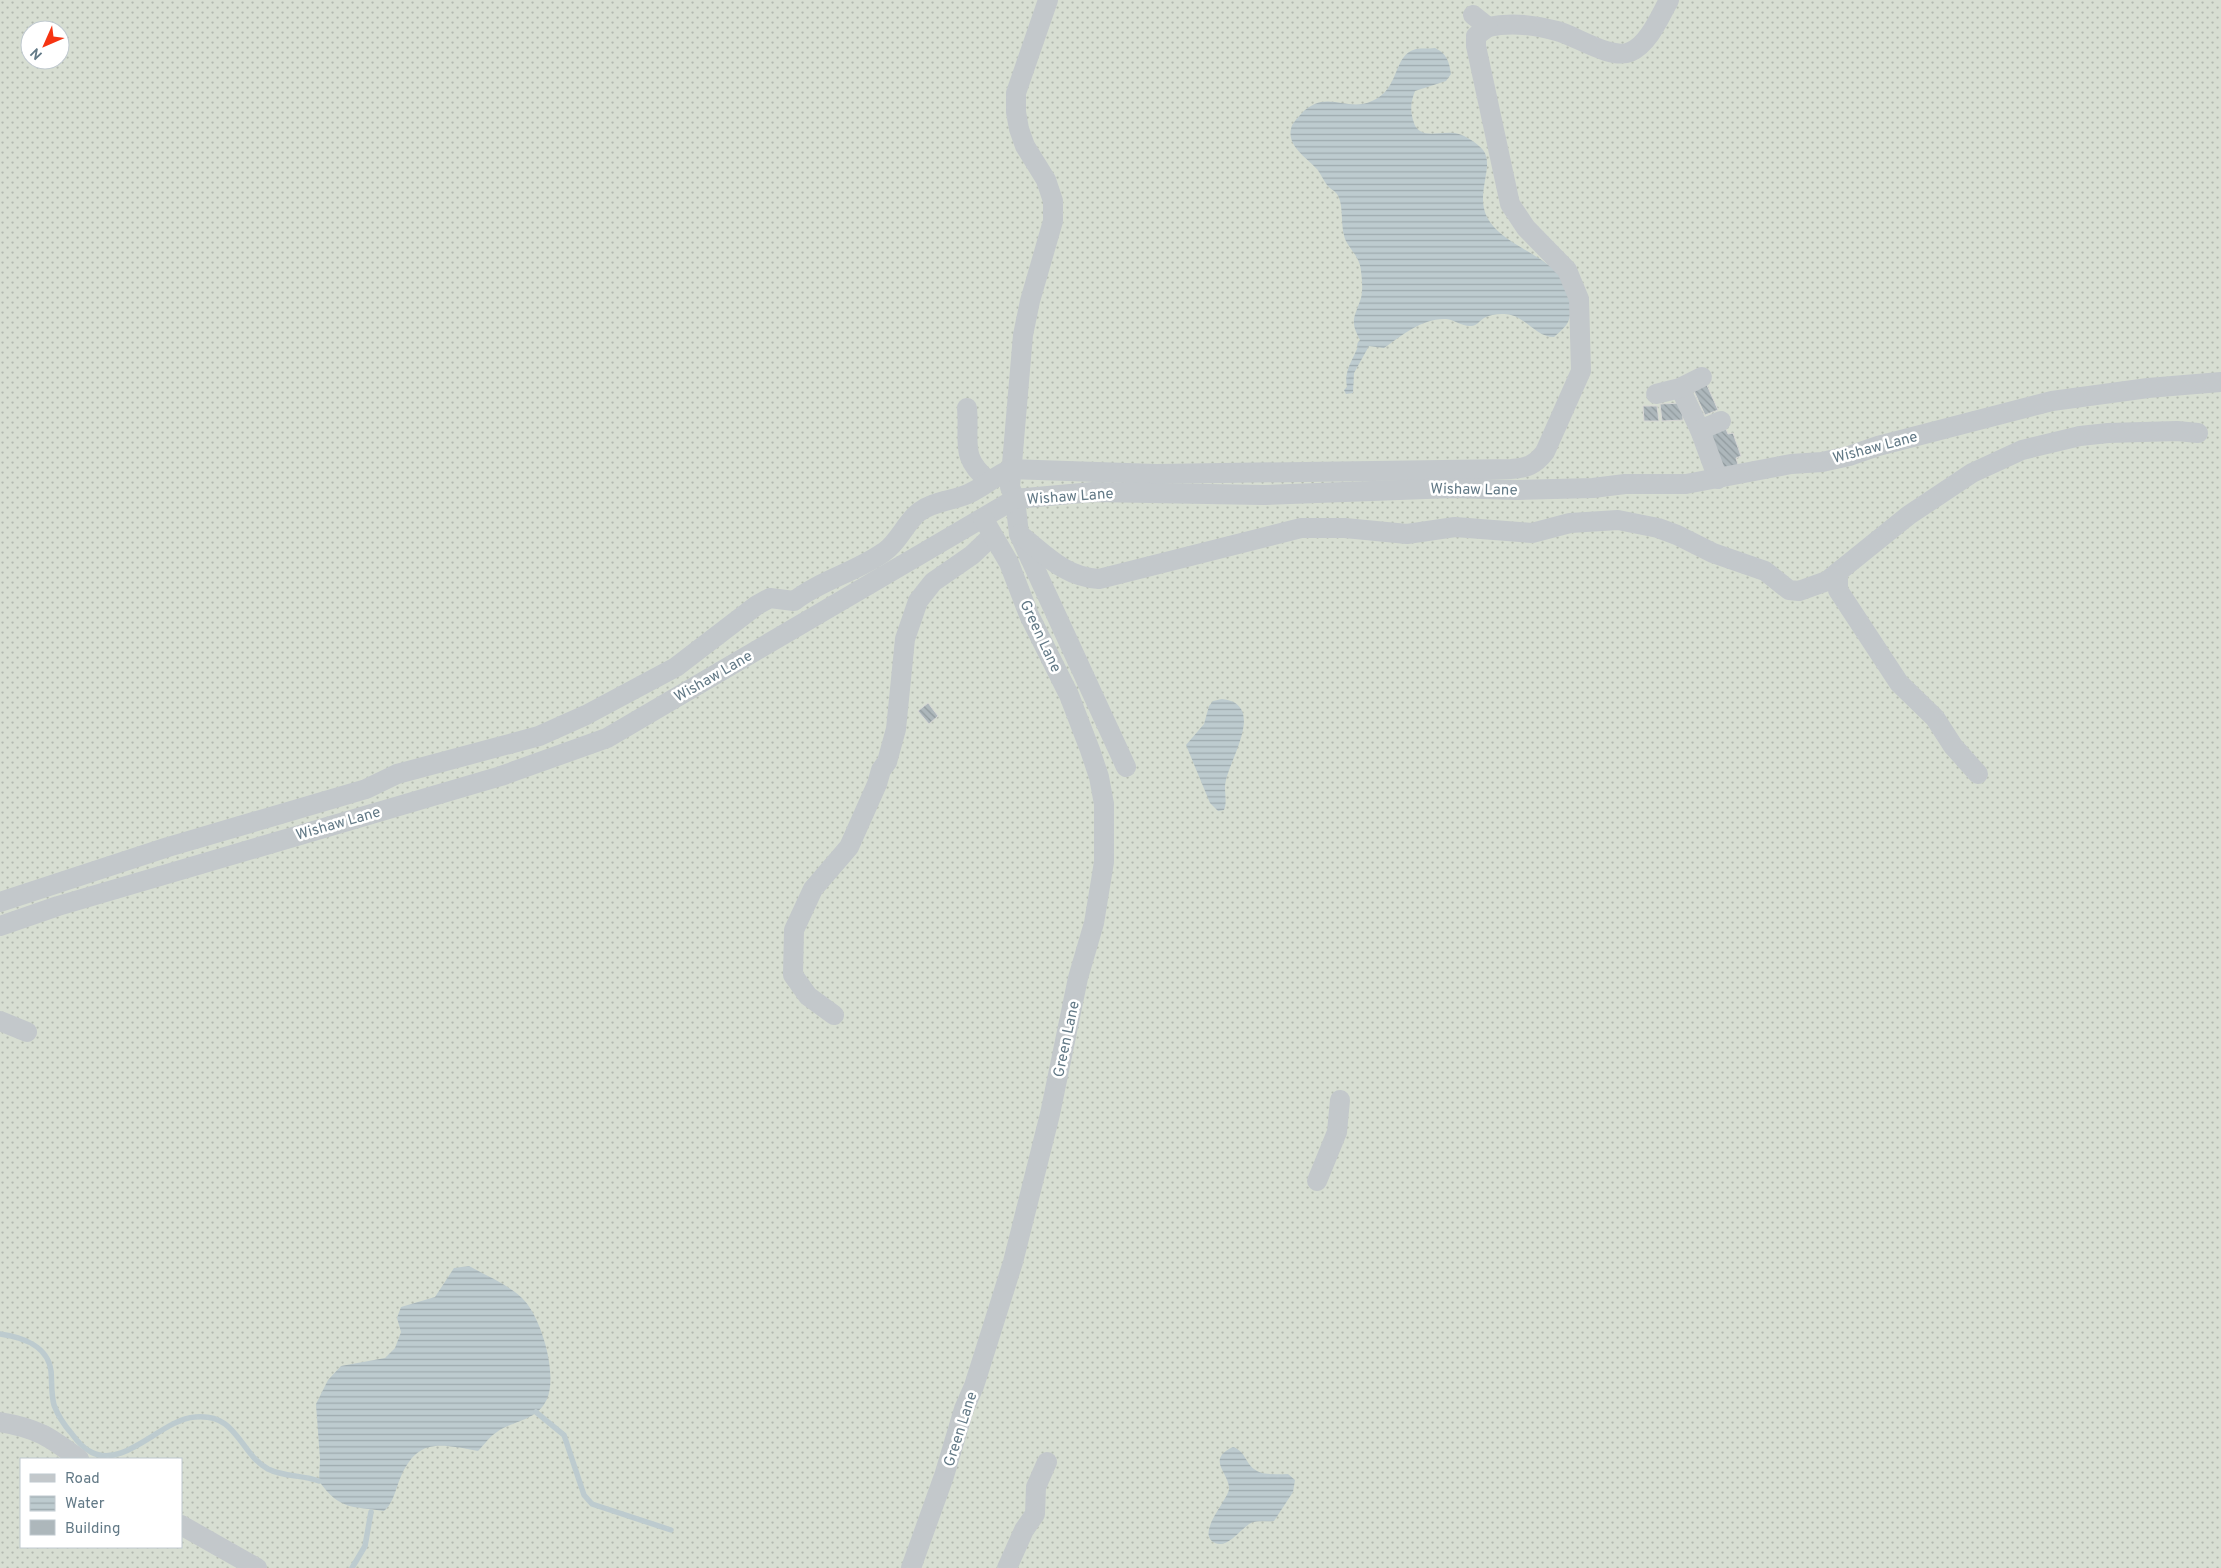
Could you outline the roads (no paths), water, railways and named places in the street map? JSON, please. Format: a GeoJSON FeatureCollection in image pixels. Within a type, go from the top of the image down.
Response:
{"type":"FeatureCollection","features":[{"type":"Feature","properties":{"kind":"street"},"geometry":{"type":"LineString","coordinates":[[1048,0],[1016,92],[1016,112],[1019,129],[1025,146],[1046,180],[1053,201],[1052,221],[1030,301],[1023,335],[1010,487],[1015,500],[1019,534],[1126,767]]}},
{"type":"Feature","properties":{"kind":"street"},"geometry":{"type":"LineString","coordinates":[[0,902],[168,847],[366,789],[397,774],[539,736],[586,715],[676,667],[757,605],[770,598],[794,601],[806,592],[865,564],[885,552],[898,540],[918,513],[941,502],[971,493],[1012,469],[1156,474],[1511,469],[1526,468],[1538,462],[1545,452],[1581,371],[1579,299],[1567,270],[1526,228],[1510,204],[1487,102],[1482,31],[1511,24],[1542,27],[1574,37],[1604,50],[1621,54],[1630,52],[1647,37],[1669,0]]}},
{"type":"Feature","properties":{"kind":"street"},"geometry":{"type":"LineString","coordinates":[[1656,394],[1680,388],[1702,376]]}},
{"type":"Feature","properties":{"kind":"street","name":"Wishaw Lane"},"geometry":{"type":"LineString","coordinates":[[0,926],[58,906],[500,776],[607,738],[1015,500],[1093,492],[1265,494],[1453,488],[1517,490],[1592,488],[1625,484],[1686,484],[1791,464],[1822,462],[1849,456],[1878,446],[2052,401],[2148,388],[2221,382]]}},
{"type":"Feature","properties":{"kind":"street"},"geometry":{"type":"LineString","coordinates":[[1680,388],[1700,430],[1718,479]]}},
{"type":"Feature","properties":{"kind":"street"},"geometry":{"type":"LineString","coordinates":[[967,408],[967,450],[970,463],[989,481]]}},
{"type":"Feature","properties":{"kind":"street"},"geometry":{"type":"LineString","coordinates":[[1700,430],[1721,421]]}},
{"type":"Feature","properties":{"kind":"street"},"geometry":{"type":"LineString","coordinates":[[1019,534],[1066,571],[1082,578],[1099,579],[1301,528],[1345,528],[1407,534],[1455,527],[1532,533],[1570,522],[1618,520],[1658,528],[1713,553],[1751,564],[1765,571],[1789,590],[1799,591],[1812,588],[1826,581],[1946,489],[1972,472],[2022,450],[2080,436],[2108,433],[2198,433]]}},
{"type":"Feature","properties":{"kind":"street","name":"Green Lane"},"geometry":{"type":"LineString","coordinates":[[911,1568],[944,1476],[964,1409],[974,1386],[1013,1262],[1050,1114],[1078,978],[1094,923],[1104,862],[1104,804],[1099,777],[1090,750],[1069,695],[1028,615],[1009,563],[983,518]]}},
{"type":"Feature","properties":{"kind":"street"},"geometry":{"type":"LineString","coordinates":[[834,1015],[808,996],[794,974],[794,930],[813,889],[849,847],[877,784],[880,770],[887,762],[896,729],[904,639],[918,601],[933,582],[972,555],[992,536]]}},
{"type":"Feature","properties":{"kind":"street"},"geometry":{"type":"LineString","coordinates":[[1838,572],[1838,590],[1899,683],[1934,718],[1953,746],[1978,774]]}},
{"type":"Feature","properties":{"kind":"street"},"geometry":{"type":"LineString","coordinates":[[0,1021],[27,1032]]}},
{"type":"Feature","properties":{"kind":"street"},"geometry":{"type":"LineString","coordinates":[[1317,1181],[1337,1132],[1340,1100]]}},
{"type":"Feature","properties":{"kind":"street"},"geometry":{"type":"LineString","coordinates":[[0,1422],[30,1428],[45,1434],[78,1458]]}},
{"type":"Feature","properties":{"kind":"street"},"geometry":{"type":"LineString","coordinates":[[1007,1568],[1024,1530],[1035,1514],[1036,1487],[1047,1462]]}},
{"type":"Feature","properties":{"kind":"street"},"geometry":{"type":"LineString","coordinates":[[182,1526],[257,1568]]}},
{"type":"Feature","properties":{"kind":"water"},"geometry":{"type":"Polygon","coordinates":[[[1435,48],[1447,58],[1451,74],[1446,81],[1415,91],[1411,109],[1416,127],[1419,131],[1429,134],[1454,133],[1462,135],[1483,150],[1487,165],[1483,193],[1485,212],[1490,222],[1500,233],[1537,257],[1559,275],[1567,287],[1570,302],[1568,322],[1554,337],[1542,334],[1517,317],[1508,314],[1497,314],[1484,318],[1472,326],[1446,319],[1429,321],[1413,328],[1384,348],[1369,346],[1354,373],[1353,393],[1346,394],[1344,390],[1347,387],[1347,372],[1360,340],[1355,328],[1354,319],[1362,292],[1360,265],[1345,239],[1338,196],[1327,185],[1317,169],[1295,146],[1291,135],[1292,127],[1301,114],[1310,106],[1319,103],[1363,104],[1372,101],[1388,89],[1399,65],[1408,52],[1416,49],[1435,48]]]}},
{"type":"Feature","properties":{"kind":"water"},"geometry":{"type":"Polygon","coordinates":[[[1222,699],[1235,703],[1242,711],[1244,721],[1239,746],[1226,780],[1224,810],[1218,811],[1210,803],[1186,745],[1204,724],[1209,706],[1213,701],[1222,699]]]}},
{"type":"Feature","properties":{"kind":"water"},"geometry":{"type":"Polygon","coordinates":[[[469,1266],[497,1280],[522,1298],[529,1306],[541,1331],[549,1361],[550,1388],[547,1399],[537,1412],[497,1432],[478,1451],[439,1446],[429,1447],[420,1451],[412,1458],[405,1469],[391,1502],[384,1511],[355,1507],[341,1502],[334,1498],[319,1481],[320,1459],[316,1404],[328,1380],[341,1366],[385,1358],[395,1348],[401,1332],[397,1318],[401,1307],[435,1297],[454,1268],[469,1266]]]}},
{"type":"Feature","properties":{"kind":"water"},"geometry":{"type":"Polygon","coordinates":[[[1233,1447],[1243,1454],[1254,1469],[1262,1473],[1288,1474],[1295,1480],[1293,1492],[1274,1521],[1251,1523],[1229,1541],[1220,1544],[1210,1539],[1209,1532],[1210,1525],[1229,1489],[1221,1467],[1221,1457],[1233,1447]]]}},
{"type":"Feature","properties":{"kind":"waterway"},"geometry":{"type":"LineString","coordinates":[[0,1334],[25,1340],[33,1344],[45,1355],[51,1371],[53,1401],[57,1413],[78,1442],[91,1452],[104,1456],[117,1454],[130,1449],[182,1420],[195,1417],[209,1417],[229,1427],[258,1462],[268,1469],[274,1472],[319,1481]]}},
{"type":"Feature","properties":{"kind":"waterway"},"geometry":{"type":"LineString","coordinates":[[536,1412],[564,1435],[584,1495],[592,1504],[671,1530]]}},
{"type":"Feature","properties":{"kind":"waterway"},"geometry":{"type":"LineString","coordinates":[[352,1568],[365,1546],[371,1512]]}}]}
